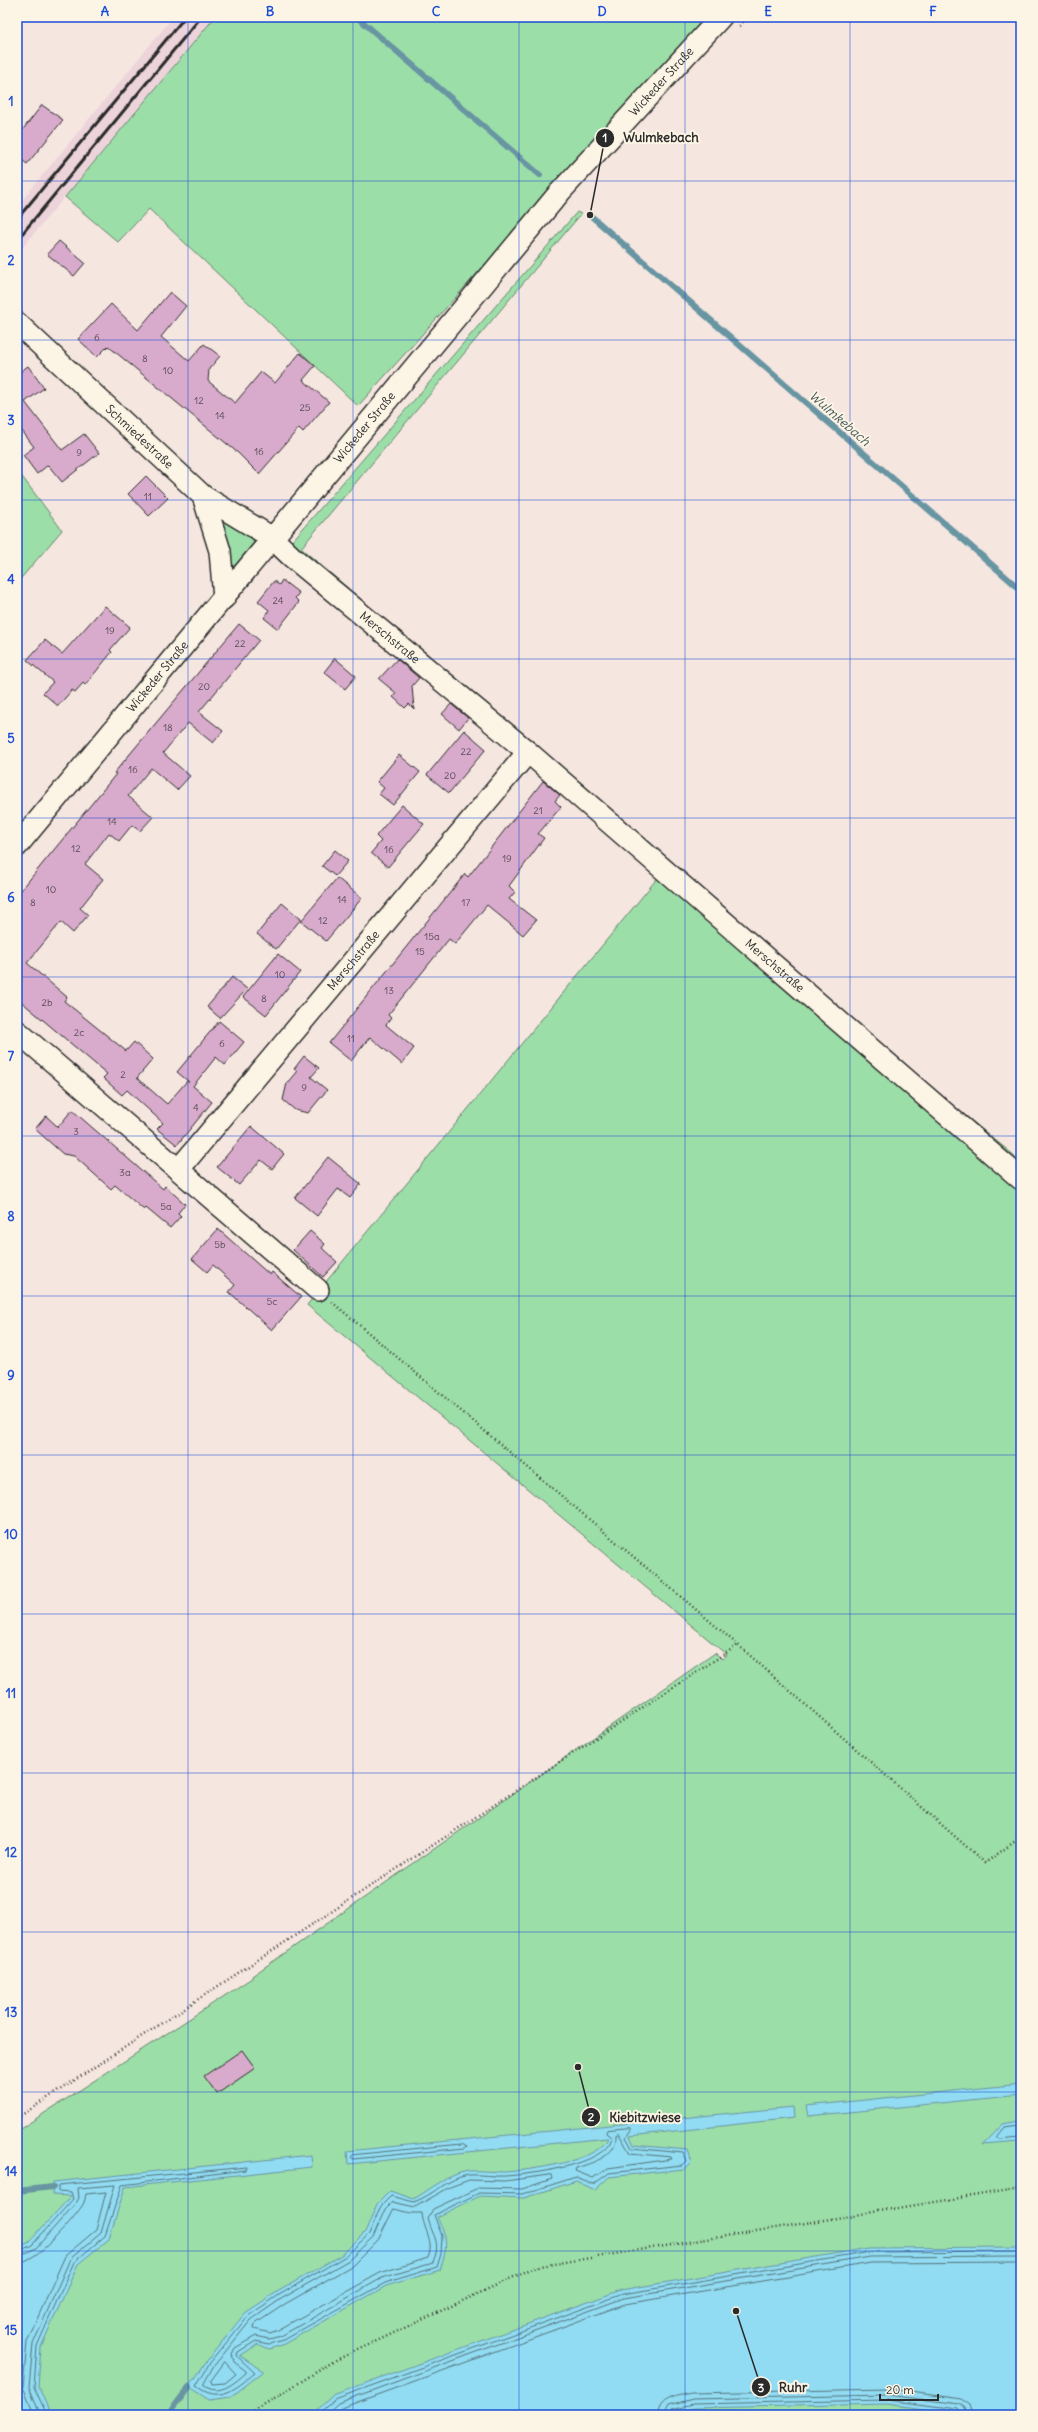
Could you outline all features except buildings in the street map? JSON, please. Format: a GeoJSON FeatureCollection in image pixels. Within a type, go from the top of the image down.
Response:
{"type":"FeatureCollection","features":[{"type":"Feature","properties":{"kind":"street","name":"Wickeder Straße"},"geometry":{"type":"LineString","coordinates":[[17,846],[224,598],[271,537],[560,192],[730,22]]}},
{"type":"Feature","properties":{"kind":"street","name":"Schmiedestraße"},"geometry":{"type":"LineString","coordinates":[[17,324],[203,496],[271,537]]}},
{"type":"Feature","properties":{"kind":"street"},"geometry":{"type":"LineString","coordinates":[[203,496],[220,550],[224,598]]}},
{"type":"Feature","properties":{"kind":"street","name":"Merschstraße"},"geometry":{"type":"LineString","coordinates":[[271,537],[292,557],[528,752],[1021,1179]]}},
{"type":"Feature","properties":{"kind":"street","name":"Merschstraße"},"geometry":{"type":"LineString","coordinates":[[180,1169],[528,752]]}},
{"type":"Feature","properties":{"kind":"street"},"geometry":{"type":"LineString","coordinates":[[17,1031],[180,1169],[318,1290]]}},
{"type":"Feature","properties":{"kind":"path"},"geometry":{"type":"LineString","coordinates":[[730,22],[748,17]]}},
{"type":"Feature","properties":{"kind":"path"},"geometry":{"type":"LineString","coordinates":[[318,1290],[738,1645],[985,1863],[1021,1837]]}},
{"type":"Feature","properties":{"kind":"path"},"geometry":{"type":"LineString","coordinates":[[17,2118],[738,1645]]}},
{"type":"Feature","properties":{"kind":"path"},"geometry":{"type":"LineString","coordinates":[[248,2415],[336,2360],[535,2267],[1021,2188]]}},
{"type":"Feature","properties":{"kind":"shaded area"},"geometry":{"type":"Polygon","coordinates":[[[173,17],[215,17],[17,254],[17,206],[173,17]]]}},
{"type":"Feature","properties":{"kind":"green space"},"geometry":{"type":"Polygon","coordinates":[[[215,17],[707,17],[358,406],[149,209],[118,242],[65,197],[215,17]]]}},
{"type":"Feature","properties":{"kind":"green space"},"geometry":{"type":"Polygon","coordinates":[[[577,212],[581,214],[301,548],[907,1068],[1021,1161],[1021,2415],[17,2415],[17,2131],[252,1978],[252,1976],[715,1653],[722,1659],[727,1655],[307,1305],[660,875],[280,555],[577,212]]]}},
{"type":"Feature","properties":{"kind":"green space"},"geometry":{"type":"Polygon","coordinates":[[[17,470],[62,530],[17,583],[17,470]]]}},
{"type":"Feature","properties":{"kind":"green space"},"geometry":{"type":"Polygon","coordinates":[[[220,515],[253,536],[254,545],[229,576],[220,515]]]}},
{"type":"Feature","properties":{"kind":"water"},"geometry":{"type":"Polygon","coordinates":[[[1021,2084],[1021,2095],[808,2116],[806,2106],[1021,2084]]]}},
{"type":"Feature","properties":{"kind":"water"},"geometry":{"type":"Polygon","coordinates":[[[793,2107],[794,2118],[630,2136],[634,2145],[687,2150],[691,2162],[684,2169],[609,2177],[595,2190],[576,2181],[524,2198],[480,2196],[437,2217],[446,2243],[440,2270],[386,2286],[284,2344],[269,2349],[258,2344],[240,2356],[264,2371],[231,2397],[209,2400],[189,2387],[206,2362],[245,2313],[277,2292],[343,2254],[366,2231],[377,2204],[390,2191],[414,2199],[440,2182],[454,2175],[468,2171],[505,2172],[546,2167],[577,2159],[591,2153],[602,2146],[608,2138],[348,2164],[347,2151],[793,2107]]]}},
{"type":"Feature","properties":{"kind":"water"},"geometry":{"type":"Polygon","coordinates":[[[1021,2121],[1021,2141],[983,2144],[1002,2124],[1021,2121]]]}},
{"type":"Feature","properties":{"kind":"water"},"geometry":{"type":"Polygon","coordinates":[[[311,2155],[312,2167],[125,2187],[109,2239],[78,2264],[41,2347],[38,2386],[51,2415],[17,2415],[17,2249],[29,2242],[71,2196],[52,2195],[53,2182],[311,2155]]]}},
{"type":"Feature","properties":{"kind":"water"},"geometry":{"type":"Polygon","coordinates":[[[1021,2247],[1021,2415],[972,2415],[887,2404],[694,2408],[666,2415],[312,2415],[333,2395],[621,2290],[869,2248],[1021,2247]]]}},
{"type":"Feature","properties":{"kind":"waterway","name":"Wulmkebach"},"geometry":{"type":"LineString","coordinates":[[357,17],[540,175]]}},
{"type":"Feature","properties":{"kind":"waterway","name":"Wulmkebach"},"geometry":{"type":"LineString","coordinates":[[590,215],[1021,590]]}},
{"type":"Feature","properties":{"kind":"waterway"},"geometry":{"type":"LineString","coordinates":[[17,2191],[53,2187]]}},
{"type":"Feature","properties":{"kind":"waterway"},"geometry":{"type":"LineString","coordinates":[[168,2415],[189,2387]]}},
{"type":"Feature","properties":{"kind":"railway"},"geometry":{"type":"LineString","coordinates":[[17,219],[185,17]]}},
{"type":"Feature","properties":{"kind":"railway"},"geometry":{"type":"LineString","coordinates":[[17,240],[201,17]]}},
{"type":"Feature","properties":{"kind":"place","name":"Wulmkebach"},"geometry":{"type":"Point","coordinates":[590,215]}},
{"type":"Feature","properties":{"kind":"place","name":"Kiebitzwiese"},"geometry":{"type":"Point","coordinates":[578,2067]}},
{"type":"Feature","properties":{"kind":"place","name":"Ruhr"},"geometry":{"type":"Point","coordinates":[736,2311]}}]}
